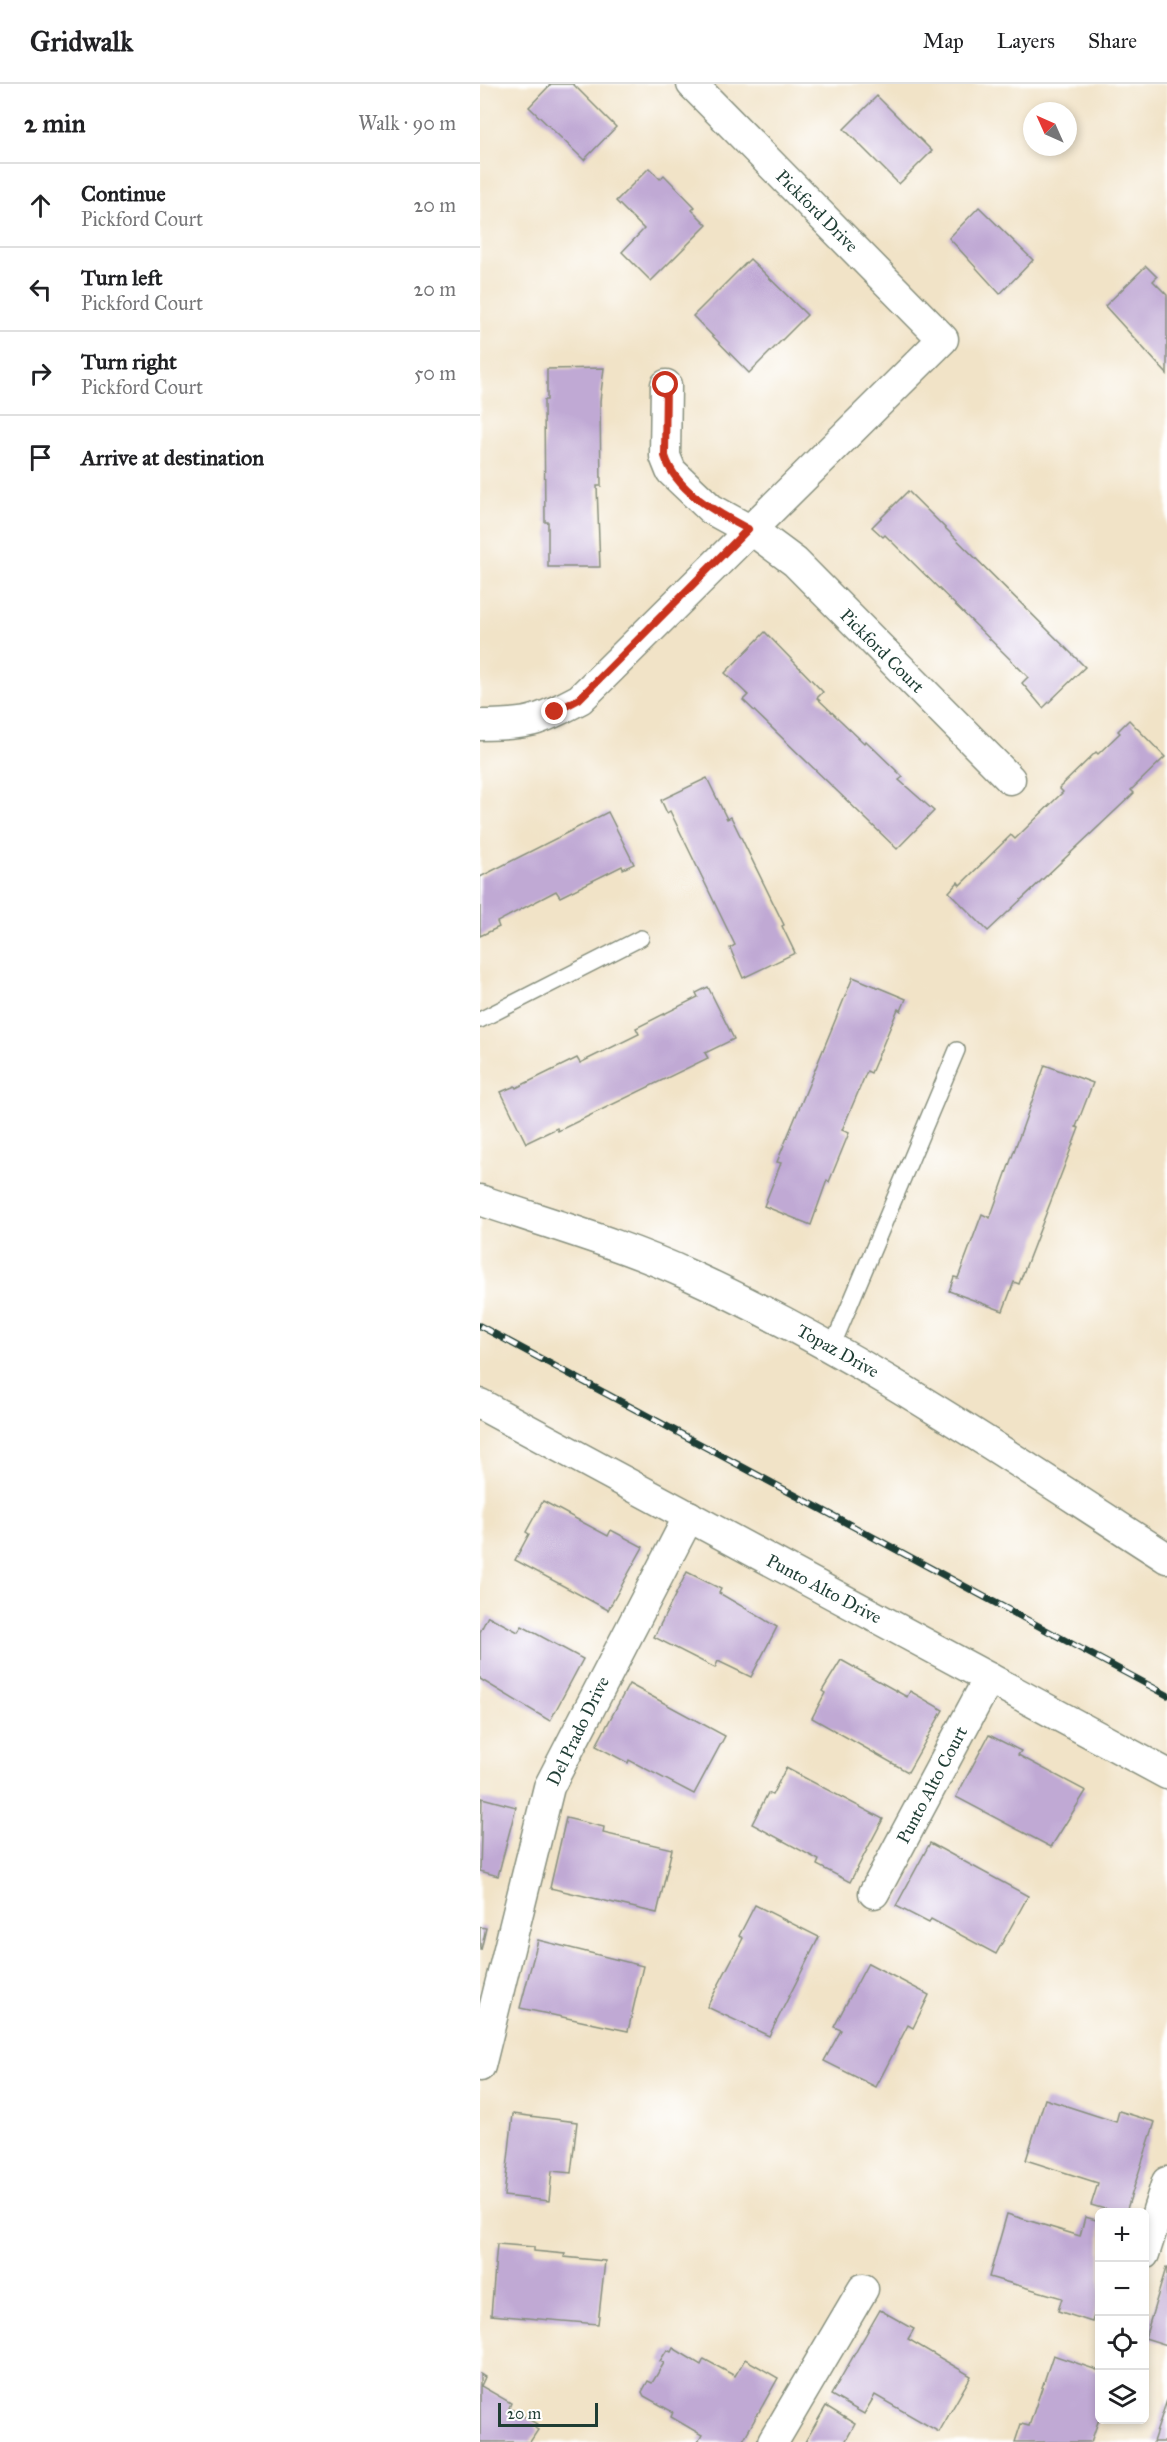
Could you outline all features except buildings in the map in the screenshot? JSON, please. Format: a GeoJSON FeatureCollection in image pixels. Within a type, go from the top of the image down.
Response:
{"type":"FeatureCollection","features":[{"type":"Feature","properties":{"kind":"street","name":"Pickford Drive"},"geometry":{"type":"LineString","coordinates":[[692,84],[943,339],[748,529]]}},
{"type":"Feature","properties":{"kind":"street","name":"Pickford Court"},"geometry":{"type":"LineString","coordinates":[[666,385],[665,456],[668,467],[711,509],[748,529],[795,562],[1010,779]]}},
{"type":"Feature","properties":{"kind":"street"},"geometry":{"type":"LineString","coordinates":[[480,724],[512,726],[539,720],[579,699],[748,529]]}},
{"type":"Feature","properties":{"kind":"street","name":"Topaz Drive"},"geometry":{"type":"LineString","coordinates":[[480,1200],[654,1260],[730,1294],[832,1347],[909,1392],[1167,1558]]}},
{"type":"Feature","properties":{"kind":"street","name":"Punto Alto Drive"},"geometry":{"type":"LineString","coordinates":[[480,1404],[1167,1774]]}},
{"type":"Feature","properties":{"kind":"street","name":"Del Prado Drive"},"geometry":{"type":"LineString","coordinates":[[480,2066],[549,1787],[688,1516]]}},
{"type":"Feature","properties":{"kind":"street","name":"Punto Alto Court"},"geometry":{"type":"LineString","coordinates":[[874,1893],[989,1678]]}},
{"type":"Feature","properties":{"kind":"street"},"geometry":{"type":"LineString","coordinates":[[1149,2238],[1167,2182]]}},
{"type":"Feature","properties":{"kind":"street"},"geometry":{"type":"LineString","coordinates":[[773,2442],[863,2289]]}},
{"type":"Feature","properties":{"kind":"lane"},"geometry":{"type":"LineString","coordinates":[[480,1020],[641,938]]}},
{"type":"Feature","properties":{"kind":"lane"},"geometry":{"type":"LineString","coordinates":[[832,1347],[957,1050]]}},
{"type":"Feature","properties":{"kind":"railway"},"geometry":{"type":"LineString","coordinates":[[480,1326],[1167,1695]]}},
{"type":"Feature","properties":{"kind":"route"},"geometry":{"type":"LineString","coordinates":[[555,712],[579,699],[748,529],[711,509],[668,467],[665,456],[666,385]]}}]}
